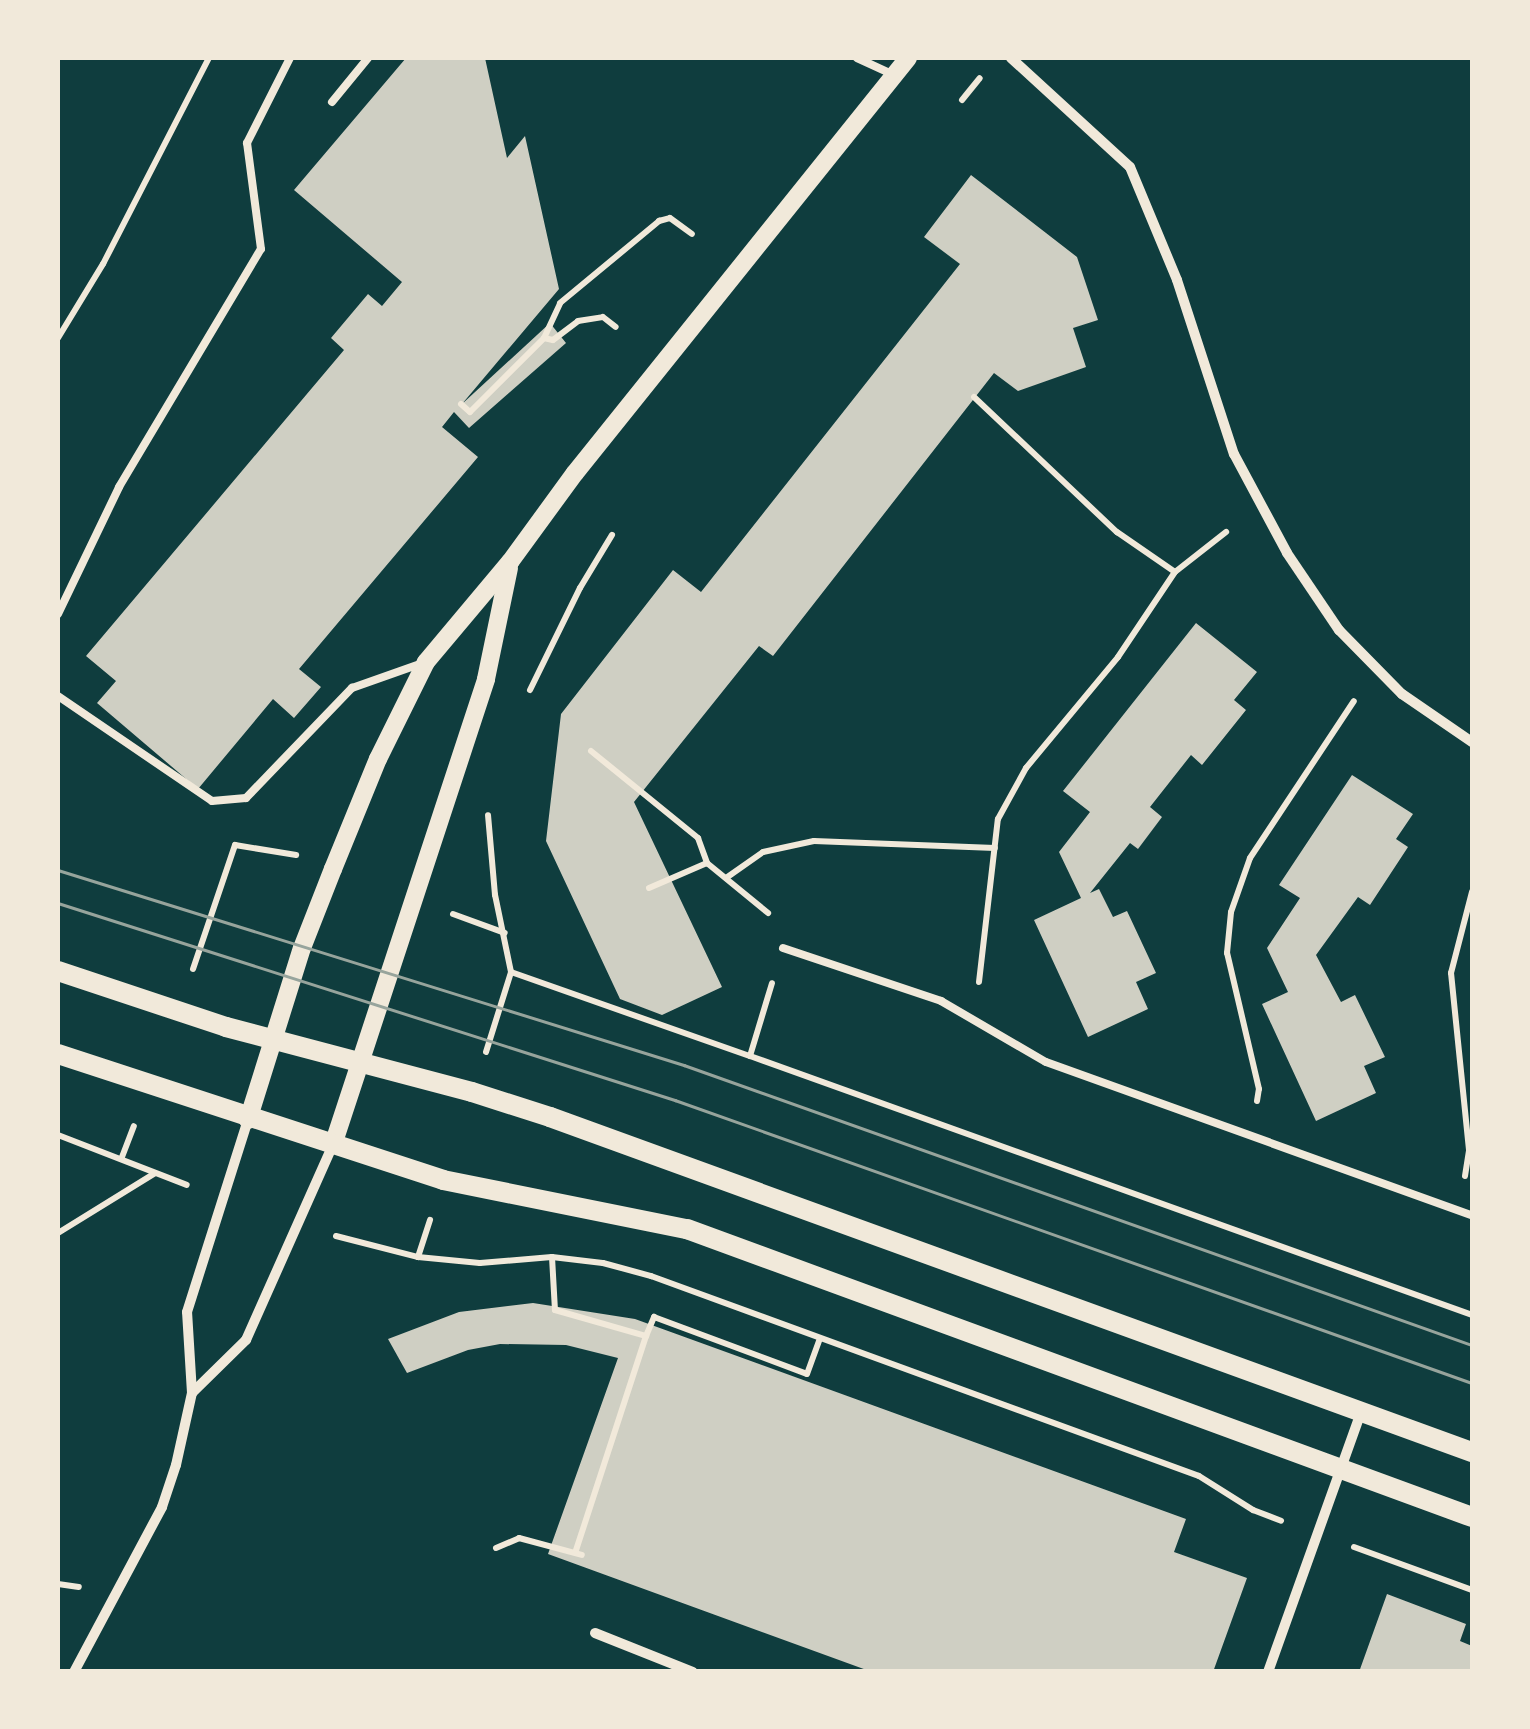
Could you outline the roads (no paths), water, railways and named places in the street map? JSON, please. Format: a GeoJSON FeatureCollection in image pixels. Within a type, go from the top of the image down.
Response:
{"type":"FeatureCollection","features":[{"type":"Feature","properties":{"kind":"main road"},"geometry":{"type":"LineString","coordinates":[[58,972],[176,1012],[472,1092],[628,1144],[1472,1452]]}},
{"type":"Feature","properties":{"kind":"main road"},"geometry":{"type":"LineString","coordinates":[[58,1054],[248,1120],[500,1195],[687,1229],[1472,1517]]}},
{"type":"Feature","properties":{"kind":"street"},"geometry":{"type":"LineString","coordinates":[[74,1672],[162,1506],[192,1393],[188,1312],[248,1120],[277,1039],[302,948],[378,758],[426,662],[510,562],[575,472],[908,58]]}},
{"type":"Feature","properties":{"kind":"street"},"geometry":{"type":"LineString","coordinates":[[1011,58],[1130,166],[1177,280],[1234,454],[1287,554],[1339,630],[1402,694],[1472,742]]}},
{"type":"Feature","properties":{"kind":"street"},"geometry":{"type":"LineString","coordinates":[[192,1393],[246,1340],[332,1146],[364,1062],[486,679],[510,562]]}},
{"type":"Feature","properties":{"kind":"street"},"geometry":{"type":"LineString","coordinates":[[1268,1672],[1361,1412]]}},
{"type":"Feature","properties":{"kind":"street"},"geometry":{"type":"LineString","coordinates":[[595,1633],[693,1672]]}},
{"type":"Feature","properties":{"kind":"lane"},"geometry":{"type":"LineString","coordinates":[[58,614],[120,487],[261,249],[247,143],[290,58]]}},
{"type":"Feature","properties":{"kind":"lane"},"geometry":{"type":"LineString","coordinates":[[332,102],[368,58]]}},
{"type":"Feature","properties":{"kind":"lane"},"geometry":{"type":"LineString","coordinates":[[857,58],[894,75]]}},
{"type":"Feature","properties":{"kind":"lane"},"geometry":{"type":"LineString","coordinates":[[58,696],[212,800],[246,798],[352,688],[426,662]]}},
{"type":"Feature","properties":{"kind":"lane"},"geometry":{"type":"LineString","coordinates":[[783,948],[941,1001],[1046,1062],[1472,1215]]}},
{"type":"Feature","properties":{"kind":"tram line"},"geometry":{"type":"LineString","coordinates":[[58,870],[684,1065],[1472,1345]]}},
{"type":"Feature","properties":{"kind":"tram line"},"geometry":{"type":"LineString","coordinates":[[58,903],[675,1100],[1472,1383]]}}]}
